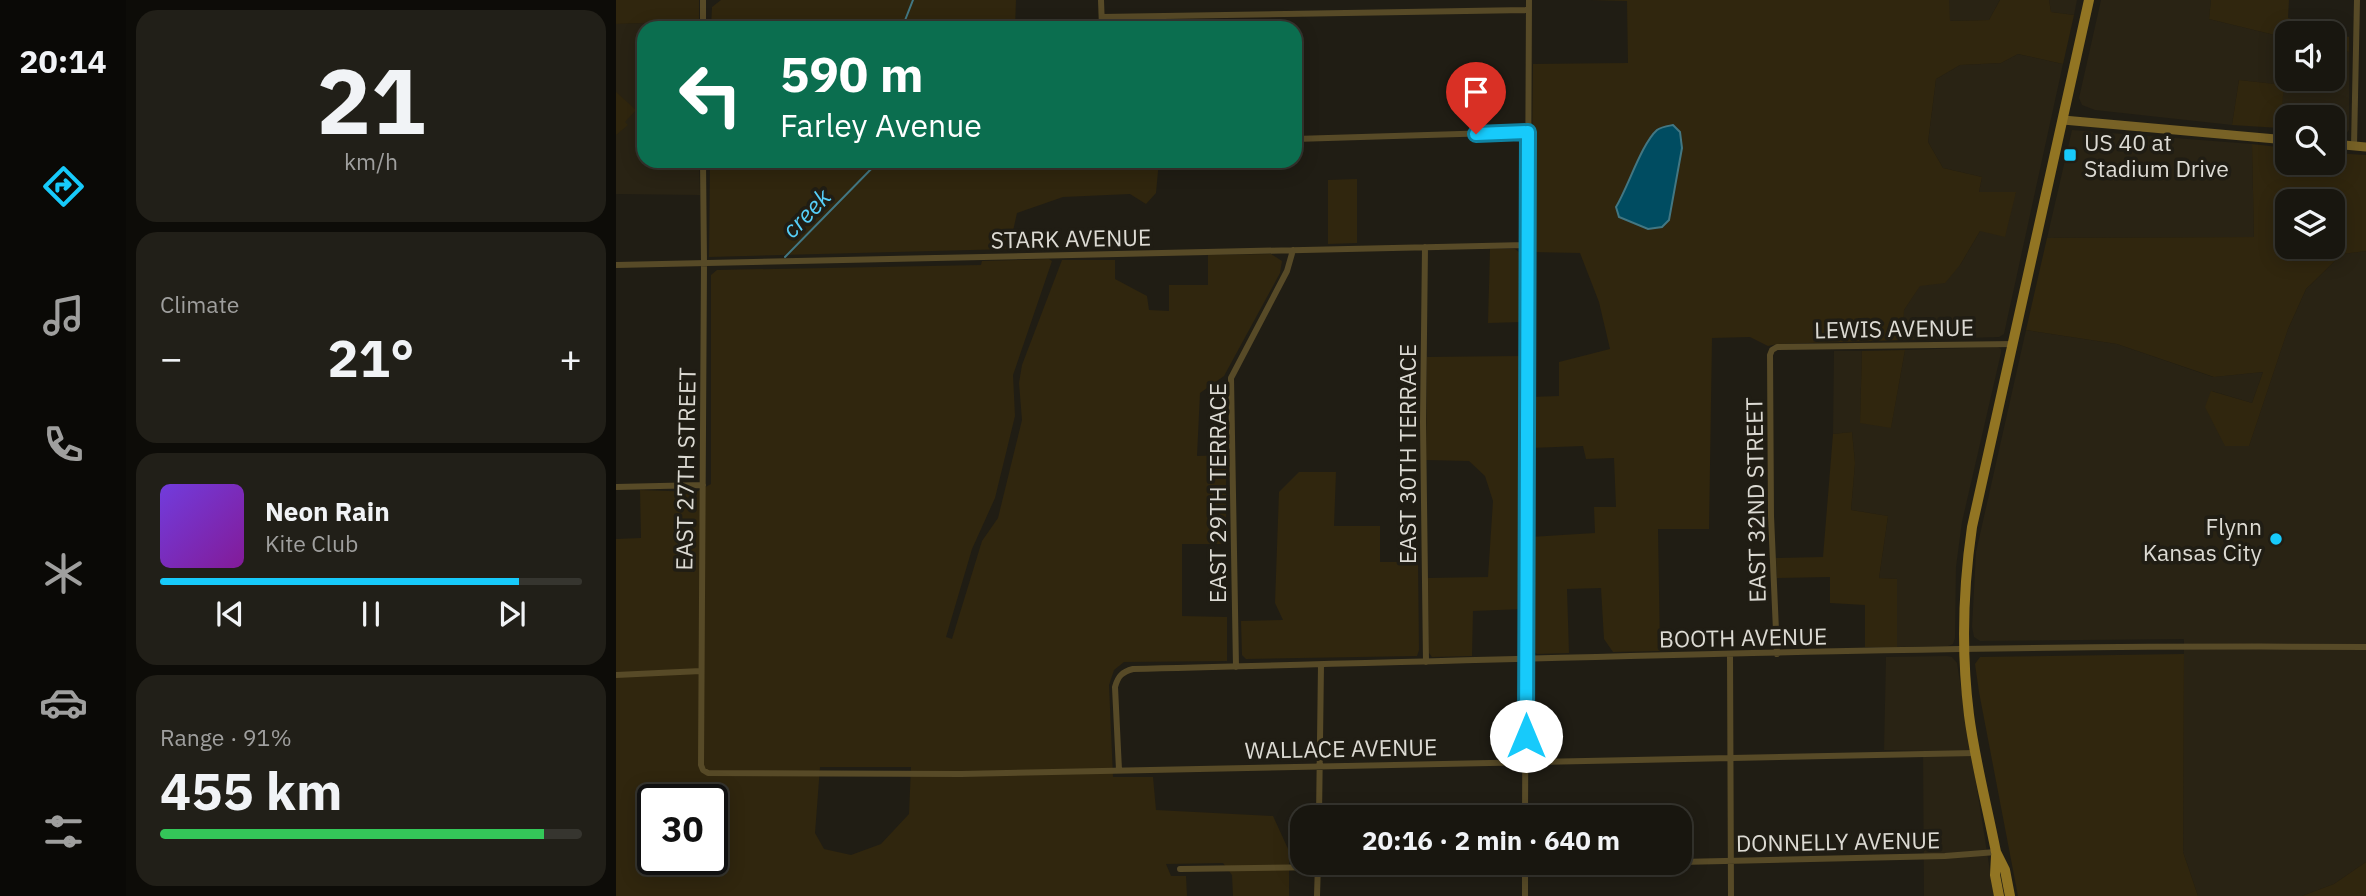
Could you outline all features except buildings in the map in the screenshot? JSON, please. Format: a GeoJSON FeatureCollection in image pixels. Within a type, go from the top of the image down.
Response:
{"type":"FeatureCollection","features":[{"type":"Feature","properties":{"kind":"main road"},"geometry":{"type":"LineString","coordinates":[[1999,896],[1996,852],[1975,753],[1964,650],[1966,569],[1972,527],[2089,0]]}},
{"type":"Feature","properties":{"kind":"main road"},"geometry":{"type":"LineString","coordinates":[[2063,120],[2275,139]]}},
{"type":"Feature","properties":{"kind":"main road"},"geometry":{"type":"LineString","coordinates":[[2345,145],[2366,147]]}},
{"type":"Feature","properties":{"kind":"main road"},"geometry":{"type":"LineString","coordinates":[[1996,852],[2005,870],[2010,896]]}},
{"type":"Feature","properties":{"kind":"street"},"geometry":{"type":"LineString","coordinates":[[703,0],[703,21]]}},
{"type":"Feature","properties":{"kind":"street"},"geometry":{"type":"LineString","coordinates":[[1101,0],[1102,21]]}},
{"type":"Feature","properties":{"kind":"street"},"geometry":{"type":"LineString","coordinates":[[1525,805],[1529,0]]}},
{"type":"Feature","properties":{"kind":"street"},"geometry":{"type":"LineString","coordinates":[[2354,146],[2357,0]]}},
{"type":"Feature","properties":{"kind":"street"},"geometry":{"type":"LineString","coordinates":[[1102,17],[1529,10]]}},
{"type":"Feature","properties":{"kind":"street"},"geometry":{"type":"LineString","coordinates":[[2357,26],[2366,26]]}},
{"type":"Feature","properties":{"kind":"street"},"geometry":{"type":"LineString","coordinates":[[1302,139],[1528,132]]}},
{"type":"Feature","properties":{"kind":"street","name":"EAST 27TH STREET"},"geometry":{"type":"LineString","coordinates":[[703,168],[701,765],[702,770],[708,773]]}},
{"type":"Feature","properties":{"kind":"street","name":"STARK AVENUE"},"geometry":{"type":"LineString","coordinates":[[616,265],[1527,245]]}},
{"type":"Feature","properties":{"kind":"street","name":"EAST 30TH TERRACE"},"geometry":{"type":"LineString","coordinates":[[1425,247],[1423,422],[1426,662]]}},
{"type":"Feature","properties":{"kind":"street","name":"EAST 29TH TERRACE"},"geometry":{"type":"LineString","coordinates":[[1236,667],[1231,378],[1287,271],[1293,250]]}},
{"type":"Feature","properties":{"kind":"street","name":"LEWIS AVENUE"},"geometry":{"type":"LineString","coordinates":[[1775,348],[2014,344]]}},
{"type":"Feature","properties":{"kind":"street","name":"EAST 32ND STREET"},"geometry":{"type":"LineString","coordinates":[[1775,348],[1770,355],[1771,489],[1777,654]]}},
{"type":"Feature","properties":{"kind":"street"},"geometry":{"type":"LineString","coordinates":[[616,487],[703,485]]}},
{"type":"Feature","properties":{"kind":"street","name":"BOOTH AVENUE"},"geometry":{"type":"LineString","coordinates":[[1119,770],[1115,687],[1121,674],[1133,669],[2157,645],[2366,647]]}},
{"type":"Feature","properties":{"kind":"street"},"geometry":{"type":"LineString","coordinates":[[1730,654],[1731,896]]}},
{"type":"Feature","properties":{"kind":"street"},"geometry":{"type":"LineString","coordinates":[[1319,805],[1321,664]]}},
{"type":"Feature","properties":{"kind":"street"},"geometry":{"type":"LineString","coordinates":[[616,675],[701,671]]}},
{"type":"Feature","properties":{"kind":"street","name":"WALLACE AVENUE"},"geometry":{"type":"LineString","coordinates":[[708,773],[856,775],[1975,753]]}},
{"type":"Feature","properties":{"kind":"street","name":"DONNELLY AVENUE"},"geometry":{"type":"LineString","coordinates":[[1692,862],[1945,856],[1996,852]]}},
{"type":"Feature","properties":{"kind":"street"},"geometry":{"type":"LineString","coordinates":[[1180,869],[1290,866]]}},
{"type":"Feature","properties":{"kind":"street"},"geometry":{"type":"LineString","coordinates":[[1318,875],[1318,896]]}},
{"type":"Feature","properties":{"kind":"street"},"geometry":{"type":"LineString","coordinates":[[1525,875],[1525,896]]}},
{"type":"Feature","properties":{"kind":"shaded area"},"geometry":{"type":"Polygon","coordinates":[[[616,0],[699,0],[699,21],[637,21],[637,23],[616,24],[616,0]]]}},
{"type":"Feature","properties":{"kind":"shaded area"},"geometry":{"type":"Polygon","coordinates":[[[721,0],[1016,0],[1015,21],[711,21],[712,7],[721,0]]]}},
{"type":"Feature","properties":{"kind":"shaded area"},"geometry":{"type":"Polygon","coordinates":[[[1590,0],[1949,0],[1950,21],[1989,20],[2000,0],[2049,0],[2051,12],[2074,15],[2063,64],[2018,54],[2001,63],[1960,65],[1936,79],[1928,142],[1943,168],[1982,177],[1979,192],[2016,192],[2005,237],[1980,231],[1960,265],[1945,283],[1920,286],[1904,310],[1903,340],[1768,346],[1750,337],[1712,338],[1709,529],[1658,529],[1660,651],[1613,652],[1604,639],[1601,588],[1567,589],[1569,653],[1537,654],[1531,645],[1530,537],[1595,533],[1594,507],[1616,507],[1614,458],[1586,459],[1583,446],[1530,448],[1530,397],[1559,396],[1559,362],[1610,349],[1599,302],[1580,253],[1531,252],[1533,64],[1628,63],[1627,1],[1590,0]]]}},
{"type":"Feature","properties":{"kind":"shaded area"},"geometry":{"type":"Polygon","coordinates":[[[1949,0],[2000,0],[1989,20],[1949,21],[1949,0]]]}},
{"type":"Feature","properties":{"kind":"shaded area"},"geometry":{"type":"Polygon","coordinates":[[[2049,0],[2077,0],[2074,15],[2051,12],[2049,0]]]}},
{"type":"Feature","properties":{"kind":"shaded area"},"geometry":{"type":"Polygon","coordinates":[[[2101,0],[2211,0],[2209,19],[2275,35],[2275,84],[2239,80],[2232,125],[2095,110],[2082,105],[2079,98],[2101,0]]]}},
{"type":"Feature","properties":{"kind":"shaded area"},"geometry":{"type":"Polygon","coordinates":[[[2211,0],[2289,0],[2288,18],[2298,21],[2275,21],[2275,35],[2209,19],[2211,0]]]}},
{"type":"Feature","properties":{"kind":"shaded area"},"geometry":{"type":"Polygon","coordinates":[[[637,23],[637,168],[699,168],[700,195],[616,194],[616,24],[637,23]]]}},
{"type":"Feature","properties":{"kind":"shaded area"},"geometry":{"type":"Polygon","coordinates":[[[2345,36],[2349,37],[2349,52],[2345,51],[2345,36]]]}},
{"type":"Feature","properties":{"kind":"shaded area"},"geometry":{"type":"Polygon","coordinates":[[[2345,51],[2349,52],[2349,130],[2345,135],[2345,105],[2282,105],[2283,91],[2345,91],[2345,51]]]}},
{"type":"Feature","properties":{"kind":"shaded area"},"geometry":{"type":"Polygon","coordinates":[[[2018,54],[2063,64],[2004,334],[1999,337],[1903,340],[1904,310],[1920,285],[1960,265],[1980,231],[2016,193],[1979,192],[1982,177],[1943,168],[1928,142],[1936,79],[1960,65],[2001,63],[2018,54]]]}},
{"type":"Feature","properties":{"kind":"shaded area"},"geometry":{"type":"Polygon","coordinates":[[[2239,80],[2275,84],[2275,91],[2283,91],[2282,105],[2275,105],[2275,128],[2232,125],[2239,80]]]}},
{"type":"Feature","properties":{"kind":"shaded area"},"geometry":{"type":"Polygon","coordinates":[[[616,92],[636,110],[625,122],[628,125],[616,135],[616,92]]]}},
{"type":"Feature","properties":{"kind":"shaded area"},"geometry":{"type":"Polygon","coordinates":[[[2072,130],[2252,144],[2254,237],[2047,238],[2072,130]]]}},
{"type":"Feature","properties":{"kind":"shaded area"},"geometry":{"type":"Polygon","coordinates":[[[2252,144],[2275,147],[2275,175],[2345,175],[2345,154],[2366,155],[2366,251],[2345,254],[2345,189],[2275,189],[2275,259],[2337,259],[2306,289],[2288,329],[2249,446],[2225,446],[2205,407],[2211,391],[2252,403],[2263,372],[2214,377],[2117,344],[2026,330],[2047,238],[2254,237],[2252,144]]]}},
{"type":"Feature","properties":{"kind":"shaded area"},"geometry":{"type":"Polygon","coordinates":[[[710,168],[1158,168],[1156,193],[1146,204],[1130,194],[1063,197],[1017,213],[1009,249],[709,257],[710,168]]]}},
{"type":"Feature","properties":{"kind":"shaded area"},"geometry":{"type":"Polygon","coordinates":[[[1357,179],[1357,243],[1328,244],[1328,180],[1357,179]]]}},
{"type":"Feature","properties":{"kind":"shaded area"},"geometry":{"type":"Polygon","coordinates":[[[1490,249],[1515,249],[1519,252],[1522,269],[1522,322],[1488,323],[1490,249]]]}},
{"type":"Feature","properties":{"kind":"shaded area"},"geometry":{"type":"Polygon","coordinates":[[[2366,251],[2366,862],[2334,884],[2302,896],[2198,896],[2183,852],[2184,639],[1980,641],[1974,637],[1972,627],[1976,552],[2026,330],[2117,344],[2213,377],[2263,372],[2252,403],[2212,391],[2249,446],[2288,329],[2306,289],[2337,259],[2345,259],[2345,254],[2366,251]]]}},
{"type":"Feature","properties":{"kind":"shaded area"},"geometry":{"type":"Polygon","coordinates":[[[1271,254],[1282,261],[1280,273],[1224,376],[1200,393],[1197,456],[1226,455],[1226,544],[1182,544],[1182,616],[1227,617],[1227,661],[1124,662],[1114,670],[1109,685],[1113,777],[1153,777],[1156,810],[1273,816],[1289,851],[1289,896],[1233,896],[1232,875],[1223,863],[1166,864],[1171,876],[1186,876],[1187,896],[616,896],[616,539],[641,538],[640,490],[696,492],[711,484],[711,275],[717,270],[1052,261],[1013,375],[1015,416],[995,498],[972,549],[946,637],[952,639],[982,541],[998,518],[1022,420],[1019,383],[1022,365],[1062,260],[1115,260],[1115,279],[1147,296],[1149,310],[1169,311],[1169,285],[1208,285],[1208,255],[1271,254]],[[820,767],[815,833],[824,849],[851,855],[881,844],[909,814],[911,767],[820,767]]]}},
{"type":"Feature","properties":{"kind":"shaded area"},"geometry":{"type":"Polygon","coordinates":[[[1998,347],[2001,353],[1962,522],[1956,567],[1953,644],[1897,647],[1897,579],[1879,578],[1888,516],[1851,510],[1855,463],[1852,432],[1833,434],[1834,351],[1862,351],[1860,422],[1891,427],[1905,350],[1998,347]]]}},
{"type":"Feature","properties":{"kind":"shaded area"},"geometry":{"type":"Polygon","coordinates":[[[1905,350],[1891,428],[1860,423],[1862,351],[1905,350]]]}},
{"type":"Feature","properties":{"kind":"shaded area"},"geometry":{"type":"Polygon","coordinates":[[[1522,356],[1523,609],[1473,611],[1472,656],[1432,657],[1429,653],[1428,578],[1488,577],[1493,501],[1485,476],[1469,461],[1426,460],[1427,357],[1522,356]]]}},
{"type":"Feature","properties":{"kind":"shaded area"},"geometry":{"type":"Polygon","coordinates":[[[1852,432],[1855,463],[1851,510],[1888,516],[1879,578],[1897,579],[1897,647],[1865,647],[1865,605],[1830,603],[1830,577],[1777,578],[1776,558],[1823,557],[1833,434],[1852,432]]]}},
{"type":"Feature","properties":{"kind":"shaded area"},"geometry":{"type":"Polygon","coordinates":[[[1299,472],[1336,472],[1334,526],[1380,526],[1380,562],[1418,562],[1417,656],[1246,659],[1242,655],[1241,621],[1283,620],[1275,603],[1279,492],[1299,472]]]}},
{"type":"Feature","properties":{"kind":"shaded area"},"geometry":{"type":"Polygon","coordinates":[[[2184,654],[2183,852],[2198,896],[2018,896],[1975,664],[1980,657],[2184,654]]]}},
{"type":"Feature","properties":{"kind":"shaded area"},"geometry":{"type":"Polygon","coordinates":[[[1947,656],[1957,663],[1994,896],[1924,896],[1923,751],[1884,750],[1886,657],[1947,656]]]}},
{"type":"Feature","properties":{"kind":"shaded area"},"geometry":{"type":"Polygon","coordinates":[[[2366,862],[2366,896],[2302,896],[2334,884],[2366,862]]]}},
{"type":"Feature","properties":{"kind":"water"},"geometry":{"type":"Polygon","coordinates":[[[1673,125],[1680,132],[1682,148],[1669,220],[1662,227],[1648,229],[1619,217],[1616,207],[1651,136],[1659,129],[1673,125]]]}},
{"type":"Feature","properties":{"kind":"waterway","name":"creek"},"geometry":{"type":"LineString","coordinates":[[905,21],[913,0]]}},
{"type":"Feature","properties":{"kind":"waterway","name":"creek"},"geometry":{"type":"LineString","coordinates":[[785,257],[872,168]]}},
{"type":"Feature","properties":{"kind":"place","name":"US 40 at Stadium Drive"},"geometry":{"type":"Point","coordinates":[2070,155]}},
{"type":"Feature","properties":{"kind":"place","name":"Flynn Kansas City"},"geometry":{"type":"Point","coordinates":[2276,539]}},
{"type":"Feature","properties":{"kind":"route"},"geometry":{"type":"LineString","coordinates":[[1476,134],[1528,132],[1526,736]]}}]}
